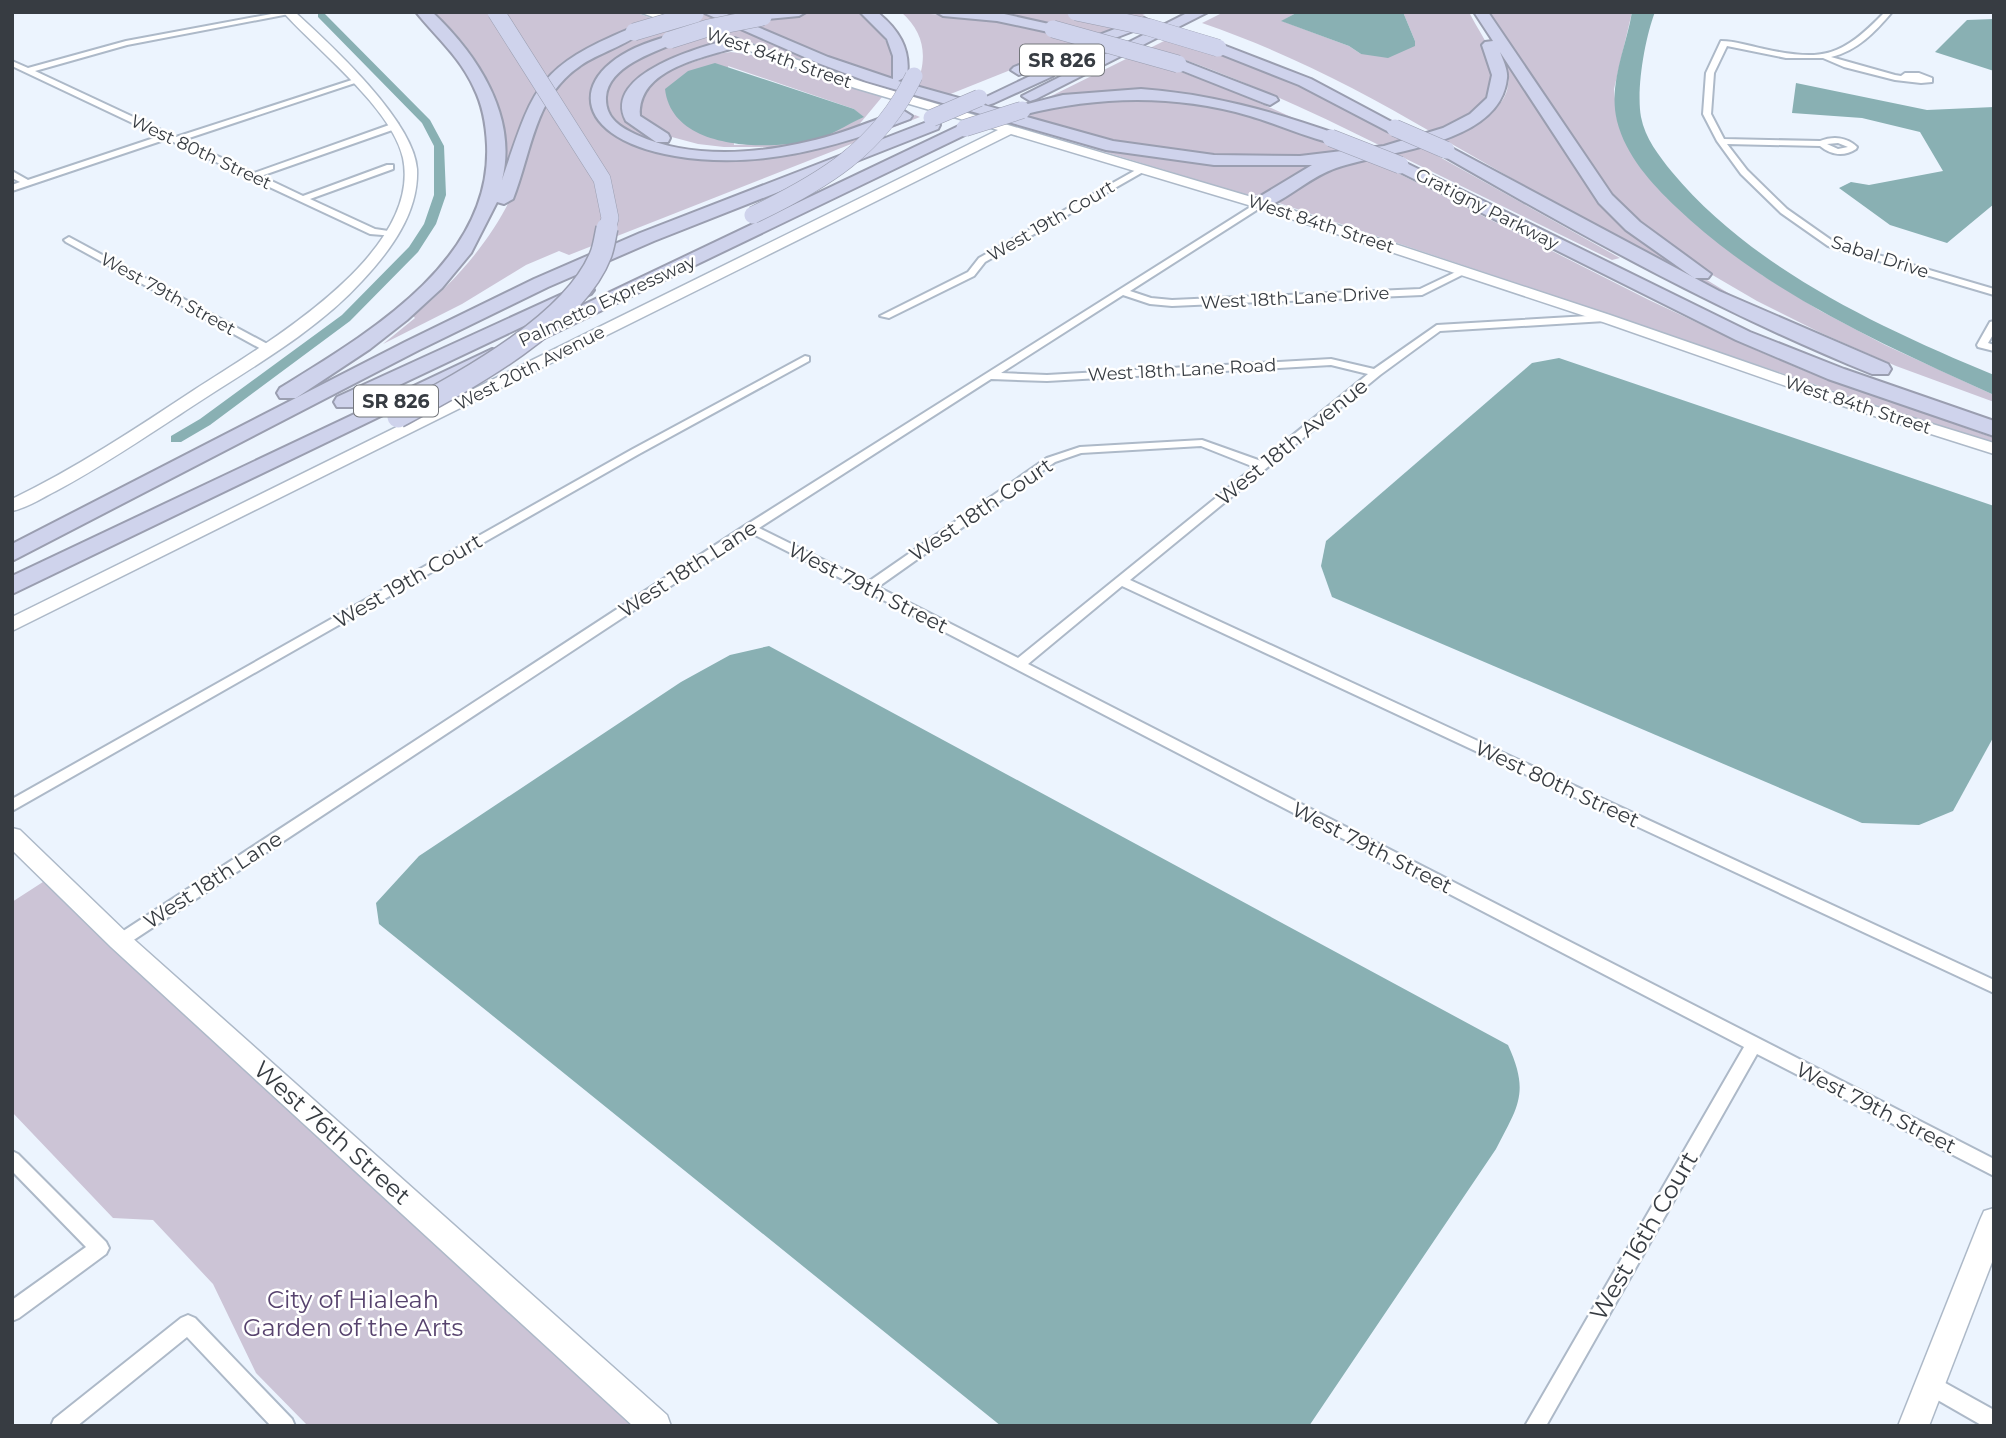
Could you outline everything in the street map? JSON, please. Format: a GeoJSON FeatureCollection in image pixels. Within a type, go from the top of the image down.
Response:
{"type":"FeatureCollection","features":[{"type":"Feature","properties":{"kind":"highway"},"geometry":{"type":"LineString","coordinates":[[423,12],[461,52],[479,80],[497,137],[498,173],[492,200],[473,237]]}},
{"type":"Feature","properties":{"kind":"highway"},"geometry":{"type":"LineString","coordinates":[[12,606],[468,380],[508,355],[563,307],[588,275],[606,238],[610,206],[601,179],[496,12]]}},
{"type":"Feature","properties":{"kind":"highway"},"geometry":{"type":"LineString","coordinates":[[232,431],[341,359],[397,318],[439,279],[502,203],[541,96],[559,75],[577,60],[634,32],[701,12]]}},
{"type":"Feature","properties":{"kind":"highway"},"geometry":{"type":"LineString","coordinates":[[709,12],[872,78],[1098,144],[1214,160],[1300,160],[1366,154]]}},
{"type":"Feature","properties":{"kind":"highway"},"geometry":{"type":"LineString","coordinates":[[799,12],[708,28],[670,40],[626,61],[601,84],[597,98],[598,111],[607,125],[640,142],[684,152],[736,156],[782,152],[828,143],[984,99],[1176,12]]}},
{"type":"Feature","properties":{"kind":"highway"},"geometry":{"type":"LineString","coordinates":[[12,556],[428,353],[796,193],[853,155],[897,109],[910,70],[896,41],[881,23],[867,12]]}},
{"type":"Feature","properties":{"kind":"highway"},"geometry":{"type":"LineString","coordinates":[[943,12],[1013,20]]}},
{"type":"Feature","properties":{"kind":"highway"},"geometry":{"type":"LineString","coordinates":[[974,12],[1053,29],[1178,64],[1274,102],[1337,137]]}},
{"type":"Feature","properties":{"kind":"highway"},"geometry":{"type":"LineString","coordinates":[[1076,12],[1225,44]]}},
{"type":"Feature","properties":{"kind":"highway","name":"SR 826"},"geometry":{"type":"LineString","coordinates":[[984,99],[1147,17],[1164,12]]}},
{"type":"Feature","properties":{"kind":"highway","name":"SR 826"},"geometry":{"type":"LineString","coordinates":[[1015,108],[1201,12]]}},
{"type":"Feature","properties":{"kind":"highway"},"geometry":{"type":"LineString","coordinates":[[1147,38],[1175,31],[1214,12]]}},
{"type":"Feature","properties":{"kind":"highway"},"geometry":{"type":"LineString","coordinates":[[1260,204],[1315,170],[1366,154],[1414,144],[1448,132],[1479,115],[1494,100],[1499,88],[1500,69],[1472,12]]}},
{"type":"Feature","properties":{"kind":"highway"},"geometry":{"type":"LineString","coordinates":[[1481,12],[1605,199],[1633,226],[1672,256],[1719,285],[1847,357]]}},
{"type":"Feature","properties":{"kind":"highway"},"geometry":{"type":"LineString","coordinates":[[12,556],[412,346],[541,283],[932,115],[955,95],[1147,17],[1225,44]]}},
{"type":"Feature","properties":{"kind":"highway"},"geometry":{"type":"LineString","coordinates":[[735,43],[653,73],[631,93],[628,106],[632,118],[658,137],[694,148],[734,152],[782,152]]}},
{"type":"Feature","properties":{"kind":"highway","name":"Gratigny Parkway"},"geometry":{"type":"LineString","coordinates":[[1225,44],[1446,150],[1646,264],[1726,304],[1847,357],[1994,412]]}},
{"type":"Feature","properties":{"kind":"highway"},"geometry":{"type":"LineString","coordinates":[[699,55],[739,50],[776,57]]}},
{"type":"Feature","properties":{"kind":"highway"},"geometry":{"type":"LineString","coordinates":[[1015,108],[1097,95],[1181,96],[1248,108],[1337,137]]}},
{"type":"Feature","properties":{"kind":"highway","name":"Palmetto Expressway"},"geometry":{"type":"LineString","coordinates":[[12,586],[965,128],[1015,108]]}},
{"type":"Feature","properties":{"kind":"highway","name":"SR 826"},"geometry":{"type":"LineString","coordinates":[[12,541],[441,323],[550,272],[932,115]]}},
{"type":"Feature","properties":{"kind":"highway","name":"Gratigny Parkway"},"geometry":{"type":"LineString","coordinates":[[1337,137],[1400,165],[1743,336],[1836,374],[1994,429]]}},
{"type":"Feature","properties":{"kind":"highway"},"geometry":{"type":"LineString","coordinates":[[12,571],[451,351],[747,213]]}},
{"type":"Feature","properties":{"kind":"street","name":"West 84th Street"},"geometry":{"type":"LineString","coordinates":[[644,12],[932,115],[1011,128],[1146,168],[1465,271],[1855,405],[1994,449]]}},
{"type":"Feature","properties":{"kind":"street"},"geometry":{"type":"LineString","coordinates":[[1826,58],[1851,48],[1889,12]]}},
{"type":"Feature","properties":{"kind":"street"},"geometry":{"type":"LineString","coordinates":[[12,506],[100,461],[267,348],[340,293],[367,265],[391,234],[406,204],[411,177],[408,151],[395,126],[291,13],[126,43],[28,70]]}},
{"type":"Feature","properties":{"kind":"street","name":"Sabal Drive"},"geometry":{"type":"LineString","coordinates":[[1905,78],[1839,64],[1826,58],[1793,56],[1724,43],[1710,73],[1707,114],[1721,141],[1744,172],[1784,211],[1831,244],[1994,292]]}},
{"type":"Feature","properties":{"kind":"street","name":"West 80th Street"},"geometry":{"type":"LineString","coordinates":[[12,63],[373,232],[391,234]]}},
{"type":"Feature","properties":{"kind":"street"},"geometry":{"type":"LineString","coordinates":[[12,188],[355,80]]}},
{"type":"Feature","properties":{"kind":"street"},"geometry":{"type":"LineString","coordinates":[[253,176],[395,126]]}},
{"type":"Feature","properties":{"kind":"street","name":"West 20th Avenue"},"geometry":{"type":"LineString","coordinates":[[12,625],[1011,128]]}},
{"type":"Feature","properties":{"kind":"street"},"geometry":{"type":"LineString","coordinates":[[1721,141],[1822,144]]}},
{"type":"Feature","properties":{"kind":"street"},"geometry":{"type":"LineString","coordinates":[[303,199],[390,167]]}},
{"type":"Feature","properties":{"kind":"street","name":"West 19th Court"},"geometry":{"type":"LineString","coordinates":[[885,316],[971,274],[982,260],[1146,168]]}},
{"type":"Feature","properties":{"kind":"street"},"geometry":{"type":"LineString","coordinates":[[12,174],[28,183]]}},
{"type":"Feature","properties":{"kind":"street","name":"West 18th Lane"},"geometry":{"type":"LineString","coordinates":[[120,941],[750,528],[1260,204]]}},
{"type":"Feature","properties":{"kind":"street","name":"West 79th Street"},"geometry":{"type":"LineString","coordinates":[[69,240],[267,348]]}},
{"type":"Feature","properties":{"kind":"street","name":"West 18th Lane Drive"},"geometry":{"type":"LineString","coordinates":[[1122,292],[1150,301],[1172,303],[1422,292],[1465,271]]}},
{"type":"Feature","properties":{"kind":"street","name":"West 18th Avenue"},"geometry":{"type":"LineString","coordinates":[[1018,665],[1376,373],[1437,328],[1605,318]]}},
{"type":"Feature","properties":{"kind":"street"},"geometry":{"type":"LineString","coordinates":[[1994,324],[1982,345],[1994,348]]}},
{"type":"Feature","properties":{"kind":"street","name":"West 19th Court"},"geometry":{"type":"LineString","coordinates":[[12,806],[624,458],[805,359]]}},
{"type":"Feature","properties":{"kind":"street","name":"West 18th Lane Road"},"geometry":{"type":"LineString","coordinates":[[987,376],[1047,377],[1331,362],[1376,373]]}},
{"type":"Feature","properties":{"kind":"street","name":"West 18th Court"},"geometry":{"type":"LineString","coordinates":[[869,587],[1051,460],[1080,450],[1202,443],[1263,466]]}},
{"type":"Feature","properties":{"kind":"street","name":"West 79th Street"},"geometry":{"type":"LineString","coordinates":[[750,528],[1994,1168]]}},
{"type":"Feature","properties":{"kind":"street","name":"West 80th Street"},"geometry":{"type":"LineString","coordinates":[[1121,581],[1994,987]]}},
{"type":"Feature","properties":{"kind":"street","name":"West 76th Street"},"geometry":{"type":"LineString","coordinates":[[12,836],[120,941],[656,1426]]}},
{"type":"Feature","properties":{"kind":"street","name":"West 16th Court"},"geometry":{"type":"LineString","coordinates":[[1535,1426],[1753,1046]]}},
{"type":"Feature","properties":{"kind":"street"},"geometry":{"type":"LineString","coordinates":[[12,1159],[99,1248],[12,1312]]}},
{"type":"Feature","properties":{"kind":"street"},"geometry":{"type":"LineString","coordinates":[[1913,1426],[1994,1220]]}},
{"type":"Feature","properties":{"kind":"street"},"geometry":{"type":"LineString","coordinates":[[61,1426],[188,1324],[285,1426]]}},
{"type":"Feature","properties":{"kind":"street"},"geometry":{"type":"LineString","coordinates":[[1929,1384],[1994,1421]]}},
{"type":"Feature","properties":{"kind":"green space"},"geometry":{"type":"Polygon","coordinates":[[[432,12],[634,12],[660,21],[570,62],[511,165],[505,165],[502,122],[488,80],[463,43],[432,12]]]}},
{"type":"Feature","properties":{"kind":"green space"},"geometry":{"type":"Polygon","coordinates":[[[655,12],[705,12],[924,97],[859,81],[655,12]]]}},
{"type":"Feature","properties":{"kind":"green space"},"geometry":{"type":"Polygon","coordinates":[[[861,12],[887,43],[892,60],[890,81],[743,23],[805,14],[861,12]]]}},
{"type":"Feature","properties":{"kind":"green space"},"geometry":{"type":"Polygon","coordinates":[[[901,12],[974,17],[1083,41],[943,97],[915,89],[922,67],[922,48],[916,29],[901,12]]]}},
{"type":"Feature","properties":{"kind":"green space"},"geometry":{"type":"Polygon","coordinates":[[[1001,12],[1136,12],[1145,15],[1100,34],[1001,12]]]}},
{"type":"Feature","properties":{"kind":"green space"},"geometry":{"type":"Polygon","coordinates":[[[1224,12],[1298,12],[1282,21],[1349,46],[1361,54],[1415,41],[1403,12],[1469,12],[1495,61],[1495,87],[1479,107],[1433,133],[1320,72],[1202,23],[1224,12]]]}},
{"type":"Feature","properties":{"kind":"green space"},"geometry":{"type":"Polygon","coordinates":[[[1485,12],[1632,12],[1614,89],[1617,119],[1762,275],[1819,310],[1885,345],[1994,395],[1994,402],[1896,366],[1819,332],[1757,301],[1685,259],[1613,199],[1485,12]]]}},
{"type":"Feature","properties":{"kind":"green space"},"geometry":{"type":"Polygon","coordinates":[[[665,24],[687,32],[619,63],[595,112],[607,127],[624,138],[643,145],[687,152],[796,153],[846,142],[915,115],[920,117],[569,255],[559,251],[526,265],[462,304],[383,344],[415,318],[413,316],[462,270],[489,235],[520,177],[547,100],[562,79],[597,54],[665,24]]]}},
{"type":"Feature","properties":{"kind":"green space"},"geometry":{"type":"Polygon","coordinates":[[[697,34],[722,42],[674,61],[627,98],[650,136],[665,143],[646,140],[621,125],[606,101],[610,87],[618,75],[641,57],[697,34]]]}},
{"type":"Feature","properties":{"kind":"green space"},"geometry":{"type":"Polygon","coordinates":[[[1174,36],[1253,62],[1411,141],[1383,147],[1268,93],[1150,48],[1174,36]]]}},
{"type":"Feature","properties":{"kind":"green space"},"geometry":{"type":"Polygon","coordinates":[[[1494,46],[1500,46],[1589,183],[1689,269],[1738,299],[1735,300],[1623,242],[1443,139],[1488,115],[1505,96],[1507,71],[1494,46]]]}},
{"type":"Feature","properties":{"kind":"green space"},"geometry":{"type":"Polygon","coordinates":[[[731,52],[752,55],[882,97],[852,133],[813,141],[863,117],[854,109],[728,66],[734,145],[810,141],[780,147],[698,144],[668,136],[639,115],[637,102],[651,82],[670,70],[731,52]]]}},
{"type":"Feature","properties":{"kind":"green space"},"geometry":{"type":"Polygon","coordinates":[[[1134,55],[1233,91],[1318,129],[1244,105],[1208,98],[1037,103],[1134,55]]]}},
{"type":"Feature","properties":{"kind":"green space"},"geometry":{"type":"Polygon","coordinates":[[[1140,96],[1223,105],[1357,153],[1248,159],[1117,146],[1013,117],[1052,105],[1140,96]]]}},
{"type":"Feature","properties":{"kind":"green space"},"geometry":{"type":"Polygon","coordinates":[[[1003,121],[1109,149],[1323,164],[1271,193],[1250,196],[1003,121]]]}},
{"type":"Feature","properties":{"kind":"green space"},"geometry":{"type":"Polygon","coordinates":[[[1420,146],[1620,258],[1612,260],[1394,153],[1420,146]]]}},
{"type":"Feature","properties":{"kind":"green space"},"geometry":{"type":"Polygon","coordinates":[[[1366,157],[1649,300],[1758,351],[1810,373],[1994,438],[1994,445],[1276,202],[1323,169],[1366,157]]]}},
{"type":"Feature","properties":{"kind":"green space","name":"City of Hialeah Garden of the Arts"},"geometry":{"type":"Polygon","coordinates":[[[46,880],[643,1426],[308,1426],[256,1373],[213,1284],[153,1220],[113,1218],[12,1112],[12,902],[46,880]]]}},
{"type":"Feature","properties":{"kind":"shaded area"},"geometry":{"type":"Polygon","coordinates":[[[1298,12],[1403,12],[1415,46],[1388,58],[1361,54],[1349,46],[1281,21],[1298,12]]]}},
{"type":"Feature","properties":{"kind":"shaded area"},"geometry":{"type":"Polygon","coordinates":[[[1632,12],[1655,12],[1645,49],[1641,78],[1641,117],[1646,132],[1667,166],[1704,207],[1740,238],[1820,292],[1907,337],[1994,375],[1994,395],[1868,336],[1787,291],[1711,238],[1658,188],[1640,168],[1626,146],[1617,121],[1616,80],[1632,12]]]}},
{"type":"Feature","properties":{"kind":"shaded area"},"geometry":{"type":"Polygon","coordinates":[[[1994,19],[1994,71],[1935,52],[1967,20],[1994,19]]]}},
{"type":"Feature","properties":{"kind":"shaded area"},"geometry":{"type":"Polygon","coordinates":[[[715,63],[854,109],[864,117],[824,137],[791,144],[746,145],[702,135],[684,124],[671,109],[665,89],[688,71],[715,63]]]}},
{"type":"Feature","properties":{"kind":"shaded area"},"geometry":{"type":"Polygon","coordinates":[[[1796,83],[1927,110],[1994,107],[1994,204],[1947,243],[1890,225],[1839,188],[1851,182],[1869,185],[1943,171],[1920,132],[1862,118],[1792,113],[1796,83]]]}},
{"type":"Feature","properties":{"kind":"shaded area"},"geometry":{"type":"Polygon","coordinates":[[[1559,358],[1994,506],[1994,736],[1953,811],[1919,825],[1862,823],[1332,597],[1321,566],[1326,541],[1532,363],[1559,358]]]}},
{"type":"Feature","properties":{"kind":"shaded area"},"geometry":{"type":"Polygon","coordinates":[[[769,646],[1508,1045],[1515,1061],[1520,1088],[1515,1110],[1496,1149],[1309,1426],[1001,1426],[379,924],[376,903],[419,856],[681,682],[730,655],[769,646]]]}},
{"type":"Feature","properties":{"kind":"waterway"},"geometry":{"type":"LineString","coordinates":[[176,439],[205,422],[346,318],[414,249],[430,224],[440,195],[439,146],[426,122],[321,15]]}}]}
